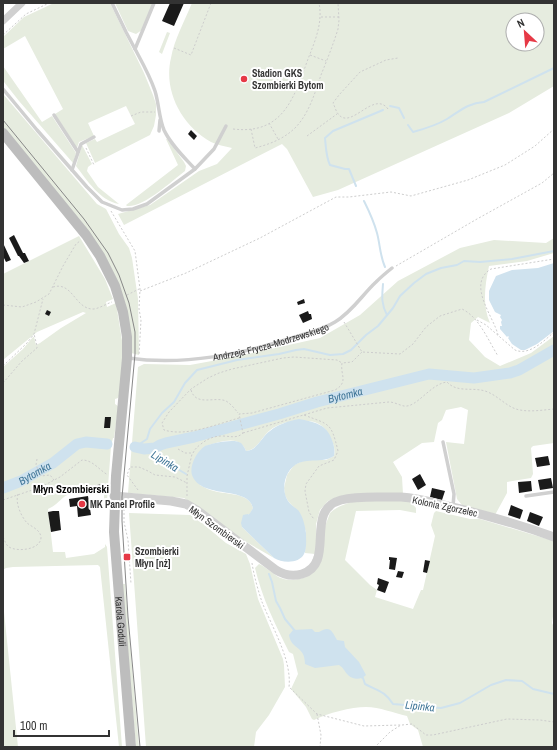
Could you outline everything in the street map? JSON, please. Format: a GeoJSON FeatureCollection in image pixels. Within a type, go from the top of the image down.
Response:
{"type":"FeatureCollection","features":[{"type":"Feature","properties":{"kind":"main road"},"geometry":{"type":"LineString","coordinates":[[3,133],[86,235],[100,256],[115,286],[123,312],[126,330],[127,358],[114,496]]}},
{"type":"Feature","properties":{"kind":"main road","name":"Karola Goduli"},"geometry":{"type":"LineString","coordinates":[[114,496],[115,550],[131,747]]}},
{"type":"Feature","properties":{"kind":"street"},"geometry":{"type":"LineString","coordinates":[[3,20],[22,3]]}},
{"type":"Feature","properties":{"kind":"street","name":"Młyn Szombierski"},"geometry":{"type":"LineString","coordinates":[[114,496],[145,498],[186,504],[198,511],[255,555],[285,575],[297,575],[311,570]]}},
{"type":"Feature","properties":{"kind":"street","name":"Kolonia Zgorzelec"},"geometry":{"type":"LineString","coordinates":[[311,570],[318,558],[320,550],[321,522],[323,514],[332,504],[359,498],[402,497],[424,500],[478,513],[554,537]]}},
{"type":"Feature","properties":{"kind":"lane"},"geometry":{"type":"LineString","coordinates":[[112,3],[154,89],[160,113],[159,131]]}},
{"type":"Feature","properties":{"kind":"lane"},"geometry":{"type":"LineString","coordinates":[[135,49],[154,3]]}},
{"type":"Feature","properties":{"kind":"lane"},"geometry":{"type":"LineString","coordinates":[[3,89],[72,170],[102,202],[122,210],[133,209],[147,204],[195,168],[214,149],[226,126]]}},
{"type":"Feature","properties":{"kind":"lane"},"geometry":{"type":"LineString","coordinates":[[54,115],[78,152]]}},
{"type":"Feature","properties":{"kind":"lane"},"geometry":{"type":"LineString","coordinates":[[160,119],[169,138],[183,156],[195,168]]}},
{"type":"Feature","properties":{"kind":"lane"},"geometry":{"type":"LineString","coordinates":[[72,170],[81,144],[94,137]]}},
{"type":"Feature","properties":{"kind":"lane","name":"Andrzeja Frycza-Modrzewskiego"},"geometry":{"type":"LineString","coordinates":[[127,358],[177,361],[229,354],[278,343],[308,333],[334,323],[342,318],[362,298],[375,282],[392,268]]}},
{"type":"Feature","properties":{"kind":"lane"},"geometry":{"type":"LineString","coordinates":[[443,442],[454,494],[453,507]]}},
{"type":"Feature","properties":{"kind":"lane"},"geometry":{"type":"LineString","coordinates":[[526,496],[554,492]]}},
{"type":"Feature","properties":{"kind":"path"},"geometry":{"type":"LineString","coordinates":[[3,35],[21,17],[49,3]]}},
{"type":"Feature","properties":{"kind":"path"},"geometry":{"type":"LineString","coordinates":[[174,48],[191,54],[210,3]]}},
{"type":"Feature","properties":{"kind":"path"},"geometry":{"type":"LineString","coordinates":[[233,129],[251,129],[269,123],[282,113],[292,100],[319,27],[319,3]]}},
{"type":"Feature","properties":{"kind":"path"},"geometry":{"type":"LineString","coordinates":[[251,129],[255,148],[279,140],[296,127],[310,104],[338,29],[338,3]]}},
{"type":"Feature","properties":{"kind":"path"},"geometry":{"type":"LineString","coordinates":[[320,17],[339,17]]}},
{"type":"Feature","properties":{"kind":"path"},"geometry":{"type":"LineString","coordinates":[[309,55],[326,61]]}},
{"type":"Feature","properties":{"kind":"path"},"geometry":{"type":"LineString","coordinates":[[388,109],[385,105],[367,107],[351,117],[344,118],[338,113],[333,103],[356,75],[386,60],[398,58]]}},
{"type":"Feature","properties":{"kind":"path"},"geometry":{"type":"LineString","coordinates":[[131,116],[141,112],[160,113]]}},
{"type":"Feature","properties":{"kind":"path"},"geometry":{"type":"LineString","coordinates":[[308,136],[338,113]]}},
{"type":"Feature","properties":{"kind":"path"},"geometry":{"type":"LineString","coordinates":[[269,123],[279,140]]}},
{"type":"Feature","properties":{"kind":"path"},"geometry":{"type":"LineString","coordinates":[[134,292],[186,273],[260,238],[336,197],[391,192],[411,196],[468,180],[505,165],[535,146],[554,129]]}},
{"type":"Feature","properties":{"kind":"path"},"geometry":{"type":"LineString","coordinates":[[83,143],[94,165]]}},
{"type":"Feature","properties":{"kind":"path"},"geometry":{"type":"LineString","coordinates":[[392,268],[477,218],[542,183],[554,173]]}},
{"type":"Feature","properties":{"kind":"path"},"geometry":{"type":"LineString","coordinates":[[102,202],[114,215],[135,252],[140,290],[139,308],[141,320],[139,359]]}},
{"type":"Feature","properties":{"kind":"path"},"geometry":{"type":"LineString","coordinates":[[3,306],[22,307],[36,302],[49,294],[76,244],[86,235]]}},
{"type":"Feature","properties":{"kind":"path"},"geometry":{"type":"LineString","coordinates":[[498,336],[497,328],[485,306],[481,282],[483,276],[491,269],[554,259]]}},
{"type":"Feature","properties":{"kind":"path"},"geometry":{"type":"LineString","coordinates":[[53,287],[58,286],[65,288],[87,308],[95,309],[102,306]]}},
{"type":"Feature","properties":{"kind":"path"},"geometry":{"type":"LineString","coordinates":[[3,366],[27,343],[34,334],[44,298]]}},
{"type":"Feature","properties":{"kind":"path"},"geometry":{"type":"LineString","coordinates":[[362,352],[400,354],[413,344],[426,327],[440,316],[462,309],[486,325],[516,350],[524,352],[532,349],[554,332]]}},
{"type":"Feature","properties":{"kind":"path"},"geometry":{"type":"LineString","coordinates":[[342,318],[357,341],[362,352]]}},
{"type":"Feature","properties":{"kind":"path"},"geometry":{"type":"LineString","coordinates":[[476,319],[498,356]]}},
{"type":"Feature","properties":{"kind":"path"},"geometry":{"type":"LineString","coordinates":[[3,383],[22,361],[37,348],[34,334]]}},
{"type":"Feature","properties":{"kind":"path"},"geometry":{"type":"LineString","coordinates":[[239,418],[186,432],[171,432],[164,430],[162,423],[169,412],[191,389],[219,373],[278,359],[294,357],[337,360],[342,363],[352,362],[362,352]]}},
{"type":"Feature","properties":{"kind":"path"},"geometry":{"type":"LineString","coordinates":[[239,414],[252,413],[335,390],[340,387],[342,383],[342,363]]}},
{"type":"Feature","properties":{"kind":"path"},"geometry":{"type":"LineString","coordinates":[[186,504],[187,483],[193,453],[195,449],[205,441],[218,436],[238,436],[243,433],[303,414],[327,408],[374,403],[395,402],[405,406],[412,405],[435,386],[440,383],[448,382],[450,385],[458,389],[472,388],[492,394],[513,408],[522,410],[554,409]]}},
{"type":"Feature","properties":{"kind":"path"},"geometry":{"type":"LineString","coordinates":[[191,389],[192,393],[199,399],[226,401],[239,414],[243,433]]}},
{"type":"Feature","properties":{"kind":"path"},"geometry":{"type":"LineString","coordinates":[[303,414],[323,422],[331,428],[338,451],[334,460],[319,466],[306,484],[305,491],[309,512],[313,518],[321,522]]}},
{"type":"Feature","properties":{"kind":"path"},"geometry":{"type":"LineString","coordinates":[[178,449],[186,453],[193,453]]}},
{"type":"Feature","properties":{"kind":"path"},"geometry":{"type":"LineString","coordinates":[[37,459],[35,463],[41,476],[52,476],[54,480]]}},
{"type":"Feature","properties":{"kind":"path"},"geometry":{"type":"LineString","coordinates":[[3,500],[36,489],[54,480],[82,460],[90,462],[110,476]]}},
{"type":"Feature","properties":{"kind":"path"},"geometry":{"type":"LineString","coordinates":[[145,498],[127,475],[130,467],[139,467],[155,475],[175,476],[187,483]]}},
{"type":"Feature","properties":{"kind":"path"},"geometry":{"type":"LineString","coordinates":[[3,537],[7,545],[15,549],[32,548],[40,542],[41,537],[39,533],[23,518],[17,501],[19,494]]}},
{"type":"Feature","properties":{"kind":"path"},"geometry":{"type":"LineString","coordinates":[[125,497],[125,503],[123,504],[124,522],[128,540],[131,584]]}},
{"type":"Feature","properties":{"kind":"path"},"geometry":{"type":"LineString","coordinates":[[255,555],[252,563],[253,571],[262,601],[287,660],[290,673],[289,687],[317,714],[364,726],[412,724],[426,735],[433,735],[507,719],[554,722]]}},
{"type":"Feature","properties":{"kind":"path"},"geometry":{"type":"LineString","coordinates":[[317,714],[321,734],[320,747]]}},
{"type":"Feature","properties":{"kind":"path"},"geometry":{"type":"LineString","coordinates":[[375,747],[390,732],[401,725]]}},
{"type":"Feature","properties":{"kind":"shaded area"},"geometry":{"type":"Polygon","coordinates":[[[54,3],[110,3],[144,73],[156,104],[154,126],[150,135],[95,163],[86,143],[95,139],[97,142],[135,124],[126,106],[88,123],[94,136],[79,142],[77,148],[55,114],[63,109],[25,36],[3,49],[3,37],[24,17],[54,3]]]}},
{"type":"Feature","properties":{"kind":"shaded area"},"geometry":{"type":"Polygon","coordinates":[[[115,3],[153,3],[142,30],[136,34],[128,31],[115,3]]]}},
{"type":"Feature","properties":{"kind":"shaded area"},"geometry":{"type":"Polygon","coordinates":[[[192,3],[554,3],[554,86],[509,113],[338,190],[313,197],[287,149],[282,144],[124,225],[118,214],[150,205],[199,171],[217,164],[232,148],[213,143],[201,135],[191,127],[177,106],[172,95],[169,70],[172,51],[192,3]]]}},
{"type":"Feature","properties":{"kind":"shaded area"},"geometry":{"type":"Polygon","coordinates":[[[167,32],[170,33],[162,54],[159,52],[167,32]]]}},
{"type":"Feature","properties":{"kind":"shaded area"},"geometry":{"type":"Polygon","coordinates":[[[3,66],[42,122],[52,116],[76,153],[73,163],[4,82],[3,66]]]}},
{"type":"Feature","properties":{"kind":"shaded area"},"geometry":{"type":"Polygon","coordinates":[[[3,94],[97,204],[106,209],[119,234],[129,248],[132,258],[138,299],[139,355],[131,353],[125,306],[68,208],[3,127],[3,94]]]}},
{"type":"Feature","properties":{"kind":"shaded area"},"geometry":{"type":"Polygon","coordinates":[[[166,139],[184,162],[186,166],[185,171],[141,203],[127,206],[126,205],[178,165],[166,139]]]}},
{"type":"Feature","properties":{"kind":"shaded area"},"geometry":{"type":"Polygon","coordinates":[[[82,145],[92,164],[88,167],[87,171],[98,187],[119,204],[106,199],[94,189],[76,166],[82,145]]]}},
{"type":"Feature","properties":{"kind":"shaded area"},"geometry":{"type":"Polygon","coordinates":[[[79,236],[105,279],[113,299],[106,302],[107,307],[116,303],[123,347],[120,394],[118,398],[115,399],[115,404],[118,406],[118,409],[114,438],[112,442],[90,440],[77,442],[54,461],[44,467],[38,468],[32,474],[3,485],[3,367],[23,349],[33,337],[36,345],[86,313],[83,312],[37,332],[3,360],[3,274],[79,236]]]}},
{"type":"Feature","properties":{"kind":"shaded area"},"geometry":{"type":"Polygon","coordinates":[[[554,238],[554,253],[527,261],[489,266],[485,288],[485,302],[487,316],[490,323],[478,317],[471,323],[469,340],[485,357],[500,366],[531,353],[554,336],[554,443],[533,446],[531,448],[533,474],[531,478],[507,482],[507,493],[495,515],[462,505],[457,499],[446,442],[464,444],[468,410],[461,407],[446,410],[442,420],[438,423],[434,442],[422,443],[393,462],[402,477],[403,494],[339,497],[328,501],[320,510],[316,524],[315,554],[305,553],[306,532],[300,514],[288,501],[284,488],[287,475],[294,465],[306,460],[326,460],[334,456],[334,447],[323,427],[310,421],[287,422],[273,428],[253,449],[246,451],[237,441],[223,441],[206,446],[200,485],[212,491],[237,495],[247,499],[253,508],[250,514],[247,515],[242,527],[274,558],[236,536],[211,516],[184,498],[128,493],[138,367],[144,364],[190,365],[320,338],[360,315],[398,281],[460,248],[494,240],[546,243],[554,238]]]}},
{"type":"Feature","properties":{"kind":"shaded area"},"geometry":{"type":"Polygon","coordinates":[[[80,444],[111,446],[107,500],[104,505],[104,484],[99,484],[72,492],[48,509],[53,552],[65,552],[66,558],[94,554],[105,547],[105,544],[107,547],[122,747],[119,747],[100,567],[98,565],[13,567],[3,570],[3,490],[33,477],[54,465],[80,444]]]}},
{"type":"Feature","properties":{"kind":"shaded area"},"geometry":{"type":"Polygon","coordinates":[[[355,501],[407,501],[411,502],[416,508],[416,513],[400,510],[356,511],[345,560],[377,590],[375,597],[413,609],[421,590],[423,590],[435,536],[431,525],[434,513],[436,511],[470,519],[480,519],[554,541],[554,610],[552,623],[554,627],[554,747],[423,747],[418,730],[410,724],[407,716],[371,707],[347,709],[314,720],[312,719],[306,707],[291,689],[298,674],[293,654],[289,652],[269,611],[255,568],[259,564],[277,576],[289,580],[306,577],[330,513],[345,504],[355,501]]]}},
{"type":"Feature","properties":{"kind":"shaded area"},"geometry":{"type":"Polygon","coordinates":[[[129,513],[190,515],[196,518],[226,543],[246,554],[250,564],[258,599],[283,659],[285,687],[269,715],[256,732],[254,747],[146,747],[129,513]]]}},
{"type":"Feature","properties":{"kind":"shaded area"},"geometry":{"type":"Polygon","coordinates":[[[122,584],[125,584],[139,747],[136,747],[122,584]]]}},
{"type":"Feature","properties":{"kind":"shaded area"},"geometry":{"type":"Polygon","coordinates":[[[3,602],[18,747],[3,747],[3,602]]]}},
{"type":"Feature","properties":{"kind":"water"},"geometry":{"type":"Polygon","coordinates":[[[554,263],[554,331],[537,344],[525,350],[521,350],[512,344],[508,338],[509,337],[507,337],[500,329],[500,326],[502,326],[501,315],[495,312],[489,300],[489,291],[496,276],[512,270],[538,268],[554,263]]]}},
{"type":"Feature","properties":{"kind":"water"},"geometry":{"type":"Polygon","coordinates":[[[299,419],[315,423],[327,430],[333,442],[334,456],[328,459],[298,463],[288,473],[284,485],[284,491],[288,501],[298,510],[304,521],[306,547],[304,554],[298,560],[286,562],[274,558],[242,527],[241,523],[243,515],[249,514],[253,508],[249,501],[243,497],[214,490],[197,483],[191,471],[197,455],[205,446],[218,442],[234,441],[241,443],[246,451],[250,450],[253,449],[267,433],[276,426],[299,419]]]}},
{"type":"Feature","properties":{"kind":"water"},"geometry":{"type":"Polygon","coordinates":[[[312,629],[315,632],[319,632],[328,629],[337,640],[344,641],[345,647],[359,662],[366,675],[362,678],[355,679],[350,677],[339,665],[315,668],[305,664],[303,654],[292,643],[289,635],[293,630],[312,629]]]}},
{"type":"Feature","properties":{"kind":"building"},"geometry":{"type":"Polygon","coordinates":[[[170,3],[184,3],[174,26],[162,21],[170,3]]]}},
{"type":"Feature","properties":{"kind":"building"},"geometry":{"type":"Polygon","coordinates":[[[191,130],[197,136],[194,140],[188,134],[191,130]]]}},
{"type":"Feature","properties":{"kind":"building"},"geometry":{"type":"Polygon","coordinates":[[[14,235],[29,261],[24,263],[18,256],[9,238],[14,235]]]}},
{"type":"Feature","properties":{"kind":"building"},"geometry":{"type":"Polygon","coordinates":[[[3,243],[11,260],[6,262],[3,256],[3,243]]]}},
{"type":"Feature","properties":{"kind":"building"},"geometry":{"type":"Polygon","coordinates":[[[304,299],[305,303],[298,305],[297,302],[304,299]]]}},
{"type":"Feature","properties":{"kind":"building"},"geometry":{"type":"Polygon","coordinates":[[[47,310],[51,312],[49,316],[45,314],[47,310]]]}},
{"type":"Feature","properties":{"kind":"building"},"geometry":{"type":"Polygon","coordinates":[[[308,311],[309,314],[311,314],[312,319],[303,323],[299,315],[308,311]]]}},
{"type":"Feature","properties":{"kind":"building"},"geometry":{"type":"Polygon","coordinates":[[[105,417],[111,417],[110,428],[104,428],[105,417]]]}},
{"type":"Feature","properties":{"kind":"building"},"geometry":{"type":"Polygon","coordinates":[[[548,456],[550,465],[537,467],[535,458],[548,456]]]}},
{"type":"Feature","properties":{"kind":"building"},"geometry":{"type":"Polygon","coordinates":[[[420,474],[426,485],[418,490],[412,479],[420,474]]]}},
{"type":"Feature","properties":{"kind":"building"},"geometry":{"type":"Polygon","coordinates":[[[551,478],[553,488],[540,490],[538,480],[551,478]]]}},
{"type":"Feature","properties":{"kind":"building"},"geometry":{"type":"Polygon","coordinates":[[[531,481],[532,491],[519,493],[518,482],[531,481]]]}},
{"type":"Feature","properties":{"kind":"building"},"geometry":{"type":"Polygon","coordinates":[[[104,484],[104,490],[90,491],[90,486],[104,484]]]}},
{"type":"Feature","properties":{"kind":"building"},"geometry":{"type":"Polygon","coordinates":[[[432,488],[445,491],[442,500],[430,497],[432,488]]]}},
{"type":"Feature","properties":{"kind":"building"},"geometry":{"type":"Polygon","coordinates":[[[88,496],[91,515],[78,517],[77,506],[70,507],[69,499],[88,496]]]}},
{"type":"Feature","properties":{"kind":"building"},"geometry":{"type":"Polygon","coordinates":[[[511,505],[523,510],[520,519],[508,515],[511,505]]]}},
{"type":"Feature","properties":{"kind":"building"},"geometry":{"type":"Polygon","coordinates":[[[59,511],[61,530],[51,532],[48,512],[59,511]]]}},
{"type":"Feature","properties":{"kind":"building"},"geometry":{"type":"Polygon","coordinates":[[[530,512],[543,517],[539,526],[527,521],[530,512]]]}},
{"type":"Feature","properties":{"kind":"building"},"geometry":{"type":"Polygon","coordinates":[[[389,557],[397,558],[395,570],[389,569],[389,557]]]}},
{"type":"Feature","properties":{"kind":"building"},"geometry":{"type":"Polygon","coordinates":[[[425,560],[430,561],[427,573],[423,572],[425,560]]]}},
{"type":"Feature","properties":{"kind":"building"},"geometry":{"type":"Polygon","coordinates":[[[398,571],[404,572],[402,578],[396,577],[398,571]]]}},
{"type":"Feature","properties":{"kind":"building"},"geometry":{"type":"Polygon","coordinates":[[[378,578],[389,582],[385,593],[377,590],[379,585],[377,584],[378,578]]]}},
{"type":"Feature","properties":{"kind":"waterway"},"geometry":{"type":"LineString","coordinates":[[408,125],[413,132],[435,125],[460,110],[473,104],[484,102],[554,68]]}},
{"type":"Feature","properties":{"kind":"waterway"},"geometry":{"type":"LineString","coordinates":[[390,106],[399,108],[404,118]]}},
{"type":"Feature","properties":{"kind":"waterway"},"geometry":{"type":"LineString","coordinates":[[356,186],[349,169],[330,165],[327,156],[325,138],[333,131],[383,110]]}},
{"type":"Feature","properties":{"kind":"waterway"},"geometry":{"type":"LineString","coordinates":[[364,201],[376,229],[385,267]]}},
{"type":"Feature","properties":{"kind":"waterway"},"geometry":{"type":"LineString","coordinates":[[135,447],[147,439],[150,429],[162,413],[174,402],[185,383],[197,370],[237,360],[304,349],[330,355],[343,354],[351,350],[366,335],[378,326],[393,308],[400,296],[426,274],[441,268],[457,265],[464,261],[480,262],[512,259],[554,251]]}},
{"type":"Feature","properties":{"kind":"waterway"},"geometry":{"type":"LineString","coordinates":[[383,284],[383,304],[387,315]]}},
{"type":"Feature","properties":{"kind":"waterway","name":"Bytomka"},"geometry":{"type":"LineString","coordinates":[[135,447],[144,449],[155,448],[166,443],[279,414],[317,402],[429,374],[474,378],[510,373],[519,370],[554,350]]}},
{"type":"Feature","properties":{"kind":"waterway","name":"Bytomka"},"geometry":{"type":"LineString","coordinates":[[3,488],[21,481],[53,463],[77,444],[86,442],[107,444]]}},
{"type":"Feature","properties":{"kind":"waterway","name":"Lipinka"},"geometry":{"type":"LineString","coordinates":[[144,449],[186,474]]}},
{"type":"Feature","properties":{"kind":"waterway","name":"Lipinka"},"geometry":{"type":"LineString","coordinates":[[269,574],[276,601],[285,619],[295,631]]}},
{"type":"Feature","properties":{"kind":"waterway","name":"Lipinka"},"geometry":{"type":"LineString","coordinates":[[361,677],[363,678],[365,684],[384,694],[393,704],[441,708],[460,703],[491,685],[506,680],[522,681],[533,689],[554,694]]}},
{"type":"Feature","properties":{"kind":"tram line"},"geometry":{"type":"LineString","coordinates":[[3,120],[84,219],[108,253],[119,275],[129,303],[135,332],[135,354],[122,497],[122,521],[128,617],[140,747]]}},
{"type":"Feature","properties":{"kind":"place","name":"Stadion GKS Szombierki Bytom"},"geometry":{"type":"Point","coordinates":[244,79]}},
{"type":"Feature","properties":{"kind":"place","name":"MK Panel Profile"},"geometry":{"type":"Point","coordinates":[82,504]}},
{"type":"Feature","properties":{"kind":"place","name":"Szombierki Młyn [nż]"},"geometry":{"type":"Point","coordinates":[127,557]}},
{"type":"Feature","properties":{"kind":"district","name":"Młyn Szombierski"},"geometry":{"type":"Point","coordinates":[71,489]}}]}
